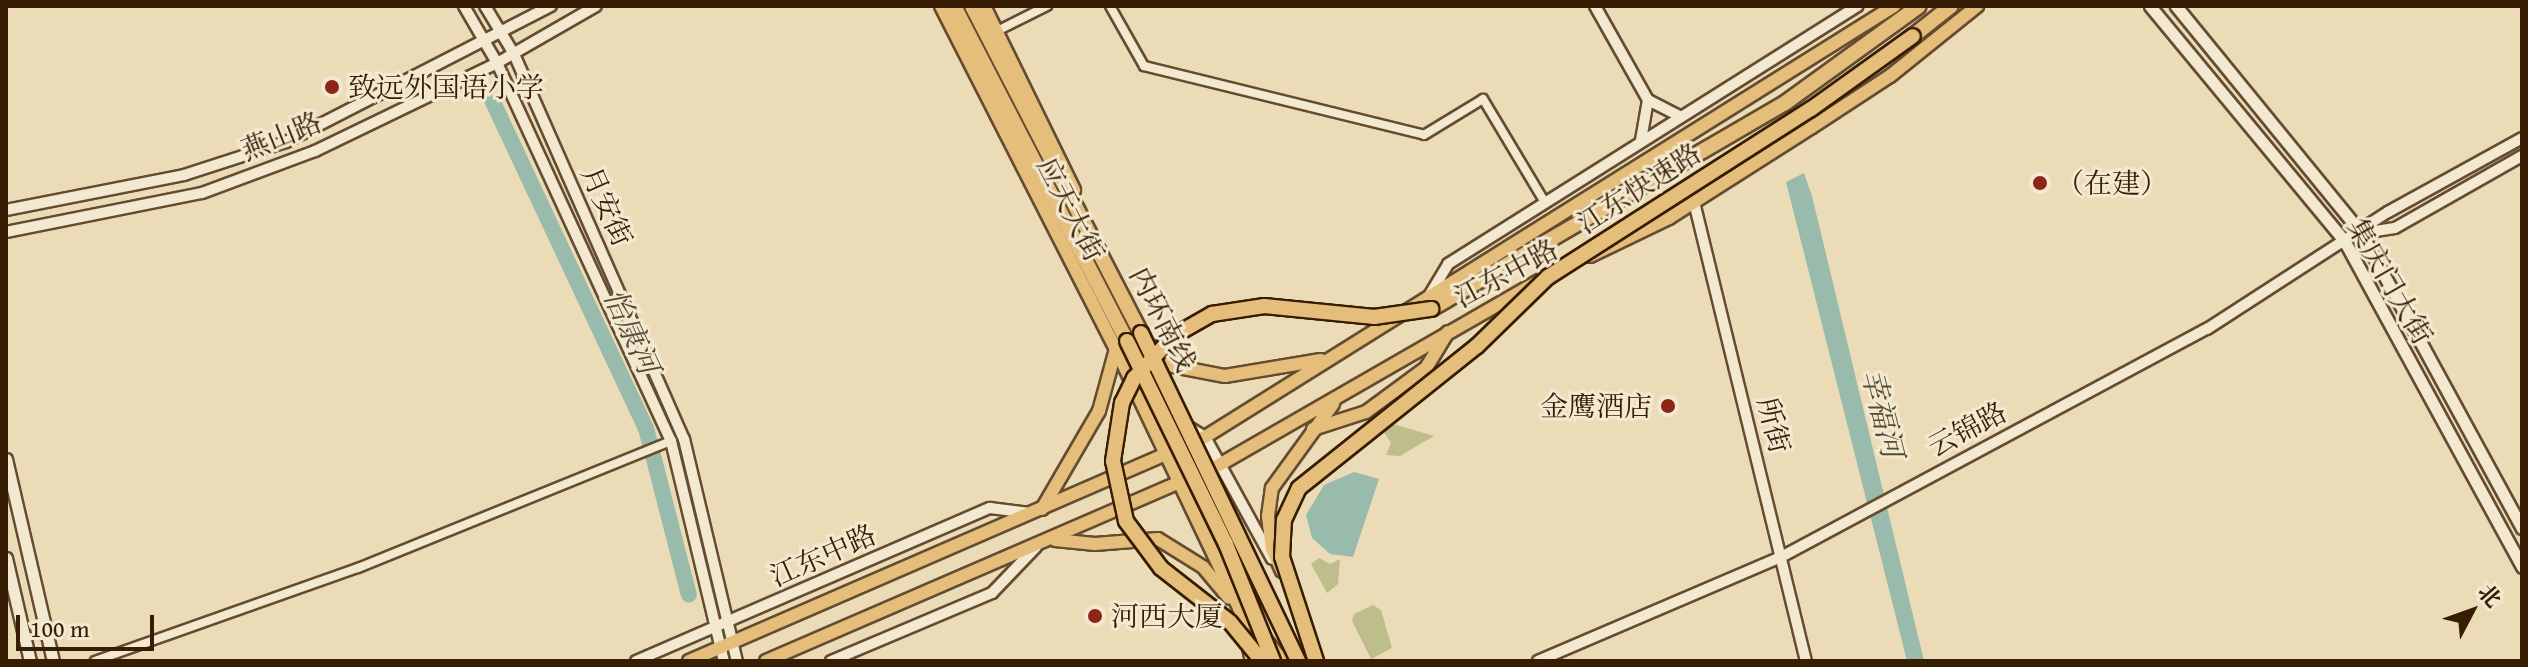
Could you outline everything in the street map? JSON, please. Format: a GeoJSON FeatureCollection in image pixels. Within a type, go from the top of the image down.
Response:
{"type":"FeatureCollection","features":[{"type":"Feature","properties":{"kind":"highway","name":"内环南线"},"geometry":{"type":"LineString","coordinates":[[954,6],[1175,435],[1273,661]]}},
{"type":"Feature","properties":{"kind":"highway","name":"内环南线"},"geometry":{"type":"LineString","coordinates":[[972,6],[1192,431],[1298,661]]}},
{"type":"Feature","properties":{"kind":"highway","name":"江东快速路"},"geometry":{"type":"LineString","coordinates":[[1430,303],[1785,103],[1919,6]]}},
{"type":"Feature","properties":{"kind":"highway","name":"江东快速路"},"geometry":{"type":"LineString","coordinates":[[1316,661],[1282,557],[1284,520],[1299,488],[1477,346],[1548,277],[1811,109],[1951,6]]}},
{"type":"Feature","properties":{"kind":"highway"},"geometry":{"type":"LineString","coordinates":[[1262,661],[1230,622],[1161,568],[1126,521],[1113,461],[1122,403],[1134,378],[1175,335],[1230,309],[1288,306],[1374,317],[1430,303]]}},
{"type":"Feature","properties":{"kind":"main road","name":"应天大街"},"geometry":{"type":"LineString","coordinates":[[941,6],[1116,349],[1239,608],[1283,661]]}},
{"type":"Feature","properties":{"kind":"main road","name":"应天大街"},"geometry":{"type":"LineString","coordinates":[[984,6],[1148,341],[1184,424],[1189,444],[1291,661]]}},
{"type":"Feature","properties":{"kind":"main road","name":"江东中路"},"geometry":{"type":"LineString","coordinates":[[689,661],[1205,437],[1332,357],[1430,303],[1894,6]]}},
{"type":"Feature","properties":{"kind":"main road","name":"江东中路"},"geometry":{"type":"LineString","coordinates":[[766,661],[1036,547],[1219,465],[1449,330],[1694,202],[1890,76],[1977,6]]}},
{"type":"Feature","properties":{"kind":"main road","name":"集庆门大街"},"geometry":{"type":"LineString","coordinates":[[2150,6],[2345,242],[2522,567]]}},
{"type":"Feature","properties":{"kind":"main road","name":"集庆门大街"},"geometry":{"type":"LineString","coordinates":[[2176,6],[2361,233],[2522,528]]}},
{"type":"Feature","properties":{"kind":"main road"},"geometry":{"type":"LineString","coordinates":[[1313,429],[1366,412],[1414,378],[1426,368],[1449,330]]}},
{"type":"Feature","properties":{"kind":"main road"},"geometry":{"type":"LineString","coordinates":[[1148,341],[1173,366],[1225,376],[1332,357]]}},
{"type":"Feature","properties":{"kind":"main road"},"geometry":{"type":"LineString","coordinates":[[1037,511],[1099,411],[1116,349]]}},
{"type":"Feature","properties":{"kind":"main road"},"geometry":{"type":"LineString","coordinates":[[1299,606],[1272,549],[1268,516],[1272,488],[1342,394]]}},
{"type":"Feature","properties":{"kind":"main road"},"geometry":{"type":"LineString","coordinates":[[6,459],[53,661]]}},
{"type":"Feature","properties":{"kind":"main road"},"geometry":{"type":"LineString","coordinates":[[1052,539],[1095,544],[1158,539],[1203,567],[1239,608]]}},
{"type":"Feature","properties":{"kind":"main road"},"geometry":{"type":"LineString","coordinates":[[6,558],[30,661]]}},
{"type":"Feature","properties":{"kind":"street"},"geometry":{"type":"LineString","coordinates":[[464,6],[497,63],[671,441],[716,627],[727,645],[724,661]]}},
{"type":"Feature","properties":{"kind":"street","name":"月安街"},"geometry":{"type":"LineString","coordinates":[[485,6],[514,54],[684,439],[728,622],[727,645],[737,661]]}},
{"type":"Feature","properties":{"kind":"street","name":"燕山路"},"geometry":{"type":"LineString","coordinates":[[6,210],[184,175],[286,142],[551,6]]}},
{"type":"Feature","properties":{"kind":"street","name":"燕山路"},"geometry":{"type":"LineString","coordinates":[[6,232],[202,193],[315,151],[497,63],[596,6]]}},
{"type":"Feature","properties":{"kind":"street"},"geometry":{"type":"LineString","coordinates":[[997,31],[1047,6]]}},
{"type":"Feature","properties":{"kind":"street"},"geometry":{"type":"LineString","coordinates":[[1110,6],[1144,66],[1424,135],[1483,99],[1544,201]]}},
{"type":"Feature","properties":{"kind":"street"},"geometry":{"type":"LineString","coordinates":[[1595,6],[1648,100],[1679,116]]}},
{"type":"Feature","properties":{"kind":"street","name":"江东中路"},"geometry":{"type":"LineString","coordinates":[[1430,303],[1448,264],[1858,6]]}},
{"type":"Feature","properties":{"kind":"street"},"geometry":{"type":"LineString","coordinates":[[1641,140],[1648,100]]}},
{"type":"Feature","properties":{"kind":"street","name":"云锦路"},"geometry":{"type":"LineString","coordinates":[[1538,661],[1781,557],[1846,519],[1890,499],[2207,329],[2361,233],[2388,212],[2522,138]]}},
{"type":"Feature","properties":{"kind":"street","name":"云锦路"},"geometry":{"type":"LineString","coordinates":[[2361,233],[2395,228],[2522,156]]}},
{"type":"Feature","properties":{"kind":"street","name":"所街"},"geometry":{"type":"LineString","coordinates":[[1694,202],[1806,661]]}},
{"type":"Feature","properties":{"kind":"street"},"geometry":{"type":"LineString","coordinates":[[1184,424],[1205,437],[1299,606],[1323,661]]}},
{"type":"Feature","properties":{"kind":"street"},"geometry":{"type":"LineString","coordinates":[[95,661],[358,568],[671,441]]}},
{"type":"Feature","properties":{"kind":"street","name":"江东中路"},"geometry":{"type":"LineString","coordinates":[[636,661],[990,508],[1037,511]]}},
{"type":"Feature","properties":{"kind":"street","name":"江东中路"},"geometry":{"type":"LineString","coordinates":[[831,661],[992,593],[1036,547]]}},
{"type":"Feature","properties":{"kind":"street","name":"应天大街"},"geometry":{"type":"LineString","coordinates":[[1239,608],[1251,661]]}},
{"type":"Feature","properties":{"kind":"green space"},"geometry":{"type":"Polygon","coordinates":[[[1383,421],[1434,436],[1400,456],[1386,455],[1391,443],[1380,426],[1383,421]]]}},
{"type":"Feature","properties":{"kind":"green space"},"geometry":{"type":"Polygon","coordinates":[[[1319,558],[1330,564],[1340,559],[1338,584],[1327,593],[1311,564],[1319,558]]]}},
{"type":"Feature","properties":{"kind":"green space"},"geometry":{"type":"Polygon","coordinates":[[[1373,605],[1381,610],[1392,648],[1371,659],[1352,621],[1354,614],[1373,605]]]}},
{"type":"Feature","properties":{"kind":"shaded area"},"geometry":{"type":"Polygon","coordinates":[[[1804,173],[1924,661],[1907,661],[1786,182],[1804,173]]]}},
{"type":"Feature","properties":{"kind":"shaded area"},"geometry":{"type":"Polygon","coordinates":[[[1354,472],[1379,479],[1353,557],[1330,554],[1312,538],[1306,515],[1324,485],[1354,472]]]}},
{"type":"Feature","properties":{"kind":"waterway","name":"怡康河"},"geometry":{"type":"LineString","coordinates":[[493,102],[646,428],[689,595]]}},
{"type":"Feature","properties":{"kind":"place","name":"致远外国语小学"},"geometry":{"type":"Point","coordinates":[332,87]}},
{"type":"Feature","properties":{"kind":"place","name":"（在建）"},"geometry":{"type":"Point","coordinates":[2040,183]}},
{"type":"Feature","properties":{"kind":"place","name":"金鹰酒店"},"geometry":{"type":"Point","coordinates":[1668,406]}},
{"type":"Feature","properties":{"kind":"place","name":"河西大厦"},"geometry":{"type":"Point","coordinates":[1095,616]}},
{"type":"Feature","properties":{"kind":"water label","name":"幸福河"},"geometry":{"type":"Point","coordinates":[1883,413]}}]}
